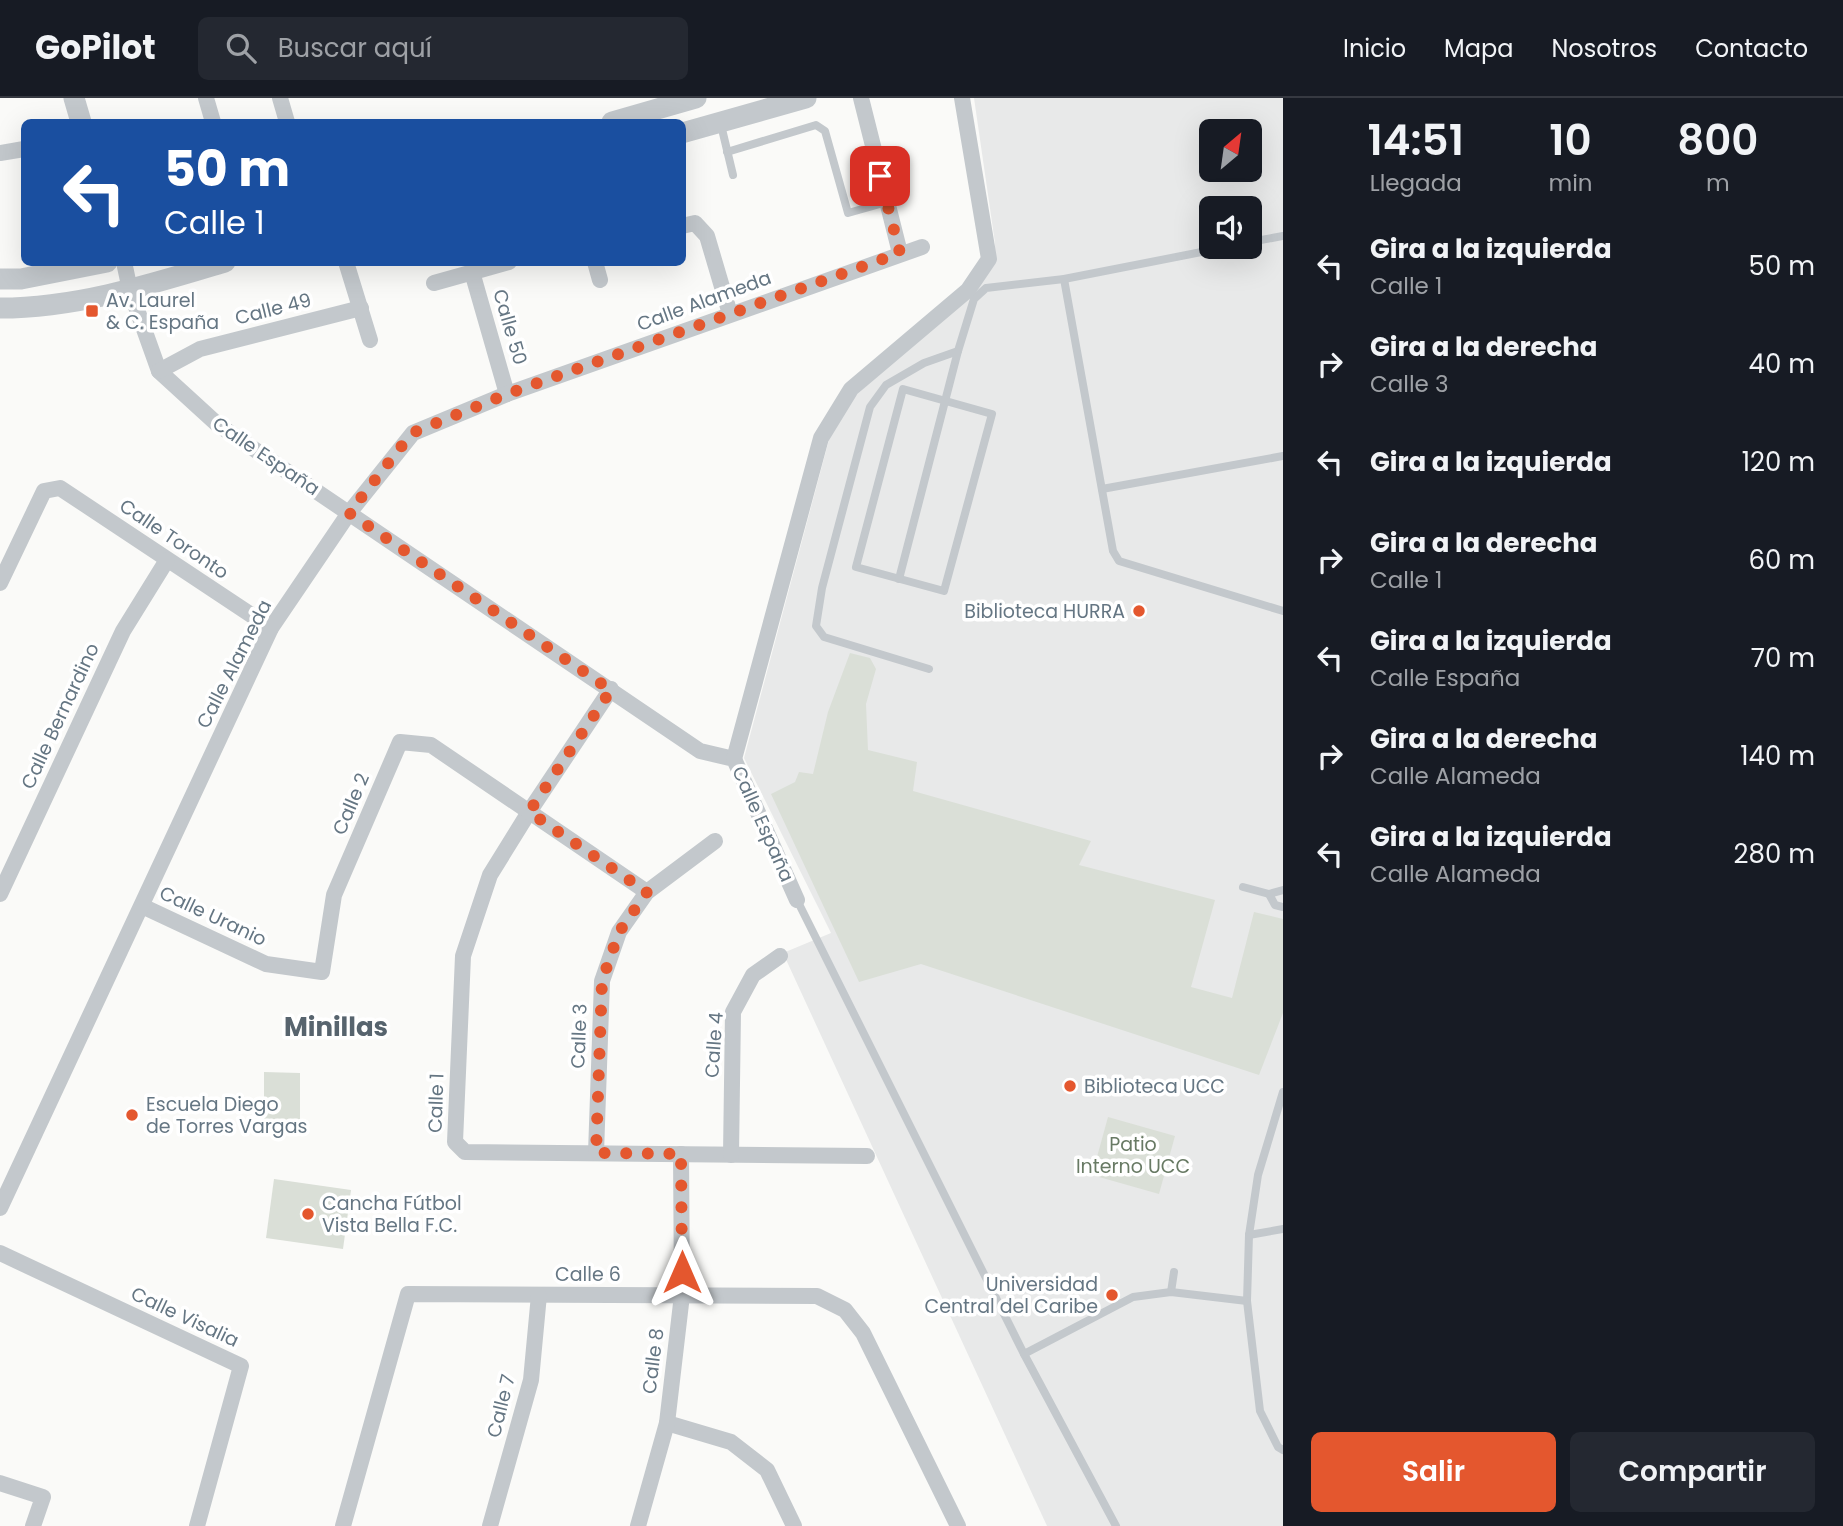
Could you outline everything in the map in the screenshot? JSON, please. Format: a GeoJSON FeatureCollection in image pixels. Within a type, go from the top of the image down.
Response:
{"type":"FeatureCollection","features":[{"type":"Feature","properties":{"kind":"street"},"geometry":{"type":"LineString","coordinates":[[74,98],[80,119]]}},
{"type":"Feature","properties":{"kind":"street"},"geometry":{"type":"LineString","coordinates":[[206,98],[212,119]]}},
{"type":"Feature","properties":{"kind":"street"},"geometry":{"type":"LineString","coordinates":[[280,98],[286,119]]}},
{"type":"Feature","properties":{"kind":"street"},"geometry":{"type":"LineString","coordinates":[[622,119],[696,98]]}},
{"type":"Feature","properties":{"kind":"street"},"geometry":{"type":"LineString","coordinates":[[861,98],[900,253]]}},
{"type":"Feature","properties":{"kind":"street"},"geometry":{"type":"LineString","coordinates":[[734,759],[821,438],[851,389],[968,290],[989,259],[962,98]]}},
{"type":"Feature","properties":{"kind":"street"},"geometry":{"type":"LineString","coordinates":[[686,132],[799,99]]}},
{"type":"Feature","properties":{"kind":"street"},"geometry":{"type":"LineString","coordinates":[[0,153],[21,150]]}},
{"type":"Feature","properties":{"kind":"street"},"geometry":{"type":"LineString","coordinates":[[686,225],[695,223],[707,236],[730,314]]}},
{"type":"Feature","properties":{"kind":"street","name":"Calle Alameda"},"geometry":{"type":"LineString","coordinates":[[0,1208],[271,628],[349,513],[412,433],[507,394],[922,247]]}},
{"type":"Feature","properties":{"kind":"street"},"geometry":{"type":"LineString","coordinates":[[0,279],[21,279],[87,266]]}},
{"type":"Feature","properties":{"kind":"street","name":"Calle España"},"geometry":{"type":"LineString","coordinates":[[125,266],[130,290],[159,371],[217,424],[700,751],[734,759],[797,900]]}},
{"type":"Feature","properties":{"kind":"street"},"geometry":{"type":"LineString","coordinates":[[0,308],[32,308],[130,290],[211,266]]}},
{"type":"Feature","properties":{"kind":"street"},"geometry":{"type":"LineString","coordinates":[[347,266],[370,340]]}},
{"type":"Feature","properties":{"kind":"street"},"geometry":{"type":"LineString","coordinates":[[434,282],[494,266]]}},
{"type":"Feature","properties":{"kind":"street"},"geometry":{"type":"LineString","coordinates":[[596,266],[600,280]]}},
{"type":"Feature","properties":{"kind":"street","name":"Calle 50"},"geometry":{"type":"LineString","coordinates":[[472,272],[507,394]]}},
{"type":"Feature","properties":{"kind":"street","name":"Calle 49"},"geometry":{"type":"LineString","coordinates":[[159,371],[200,349],[361,308]]}},
{"type":"Feature","properties":{"kind":"street","name":"Calle Toronto"},"geometry":{"type":"LineString","coordinates":[[0,583],[44,491],[60,488],[271,628]]}},
{"type":"Feature","properties":{"kind":"street","name":"Calle Bernardino"},"geometry":{"type":"LineString","coordinates":[[0,894],[123,631],[167,560]]}},
{"type":"Feature","properties":{"kind":"street","name":"Calle 1"},"geometry":{"type":"LineString","coordinates":[[611,690],[490,875],[463,956],[455,1142],[465,1152],[867,1156]]}},
{"type":"Feature","properties":{"kind":"street","name":"Calle 2"},"geometry":{"type":"LineString","coordinates":[[266,964],[322,972],[334,895],[400,742],[430,745],[529,812]]}},
{"type":"Feature","properties":{"kind":"street"},"geometry":{"type":"LineString","coordinates":[[529,812],[647,892]]}},
{"type":"Feature","properties":{"kind":"street","name":"Calle 3"},"geometry":{"type":"LineString","coordinates":[[596,1153],[602,981],[619,932],[647,892],[715,841]]}},
{"type":"Feature","properties":{"kind":"street","name":"Calle Uranio"},"geometry":{"type":"LineString","coordinates":[[142,906],[266,964]]}},
{"type":"Feature","properties":{"kind":"street","name":"Calle 4"},"geometry":{"type":"LineString","coordinates":[[731,1155],[733,1013],[753,975],[780,956]]}},
{"type":"Feature","properties":{"kind":"street","name":"Calle 8"},"geometry":{"type":"LineString","coordinates":[[638,1526],[667,1423],[682,1295],[681,1154]]}},
{"type":"Feature","properties":{"kind":"street","name":"Calle Visalia"},"geometry":{"type":"LineString","coordinates":[[0,1253],[241,1366],[197,1526]]}},
{"type":"Feature","properties":{"kind":"street","name":"Calle 6"},"geometry":{"type":"LineString","coordinates":[[343,1526],[408,1294],[817,1296],[845,1310],[863,1333],[958,1526]]}},
{"type":"Feature","properties":{"kind":"street","name":"Calle 7"},"geometry":{"type":"LineString","coordinates":[[490,1526],[531,1380],[539,1295]]}},
{"type":"Feature","properties":{"kind":"street"},"geometry":{"type":"LineString","coordinates":[[667,1423],[731,1442],[766,1470],[794,1526]]}},
{"type":"Feature","properties":{"kind":"street"},"geometry":{"type":"LineString","coordinates":[[0,1483],[43,1497],[33,1526]]}},
{"type":"Feature","properties":{"kind":"lane"},"geometry":{"type":"LineString","coordinates":[[720,122],[733,175]]}},
{"type":"Feature","properties":{"kind":"lane"},"geometry":{"type":"LineString","coordinates":[[727,152],[816,125],[825,131],[848,213],[887,202]]}},
{"type":"Feature","properties":{"kind":"lane"},"geometry":{"type":"LineString","coordinates":[[1262,240],[1283,236]]}},
{"type":"Feature","properties":{"kind":"lane"},"geometry":{"type":"LineString","coordinates":[[899,579],[974,299],[986,288],[1064,279],[1199,252]]}},
{"type":"Feature","properties":{"kind":"lane"},"geometry":{"type":"LineString","coordinates":[[1064,279],[1113,551],[1119,561],[1283,611]]}},
{"type":"Feature","properties":{"kind":"lane"},"geometry":{"type":"LineString","coordinates":[[929,669],[824,637],[816,626],[822,587],[870,407],[886,385],[924,363],[958,351]]}},
{"type":"Feature","properties":{"kind":"lane"},"geometry":{"type":"LineString","coordinates":[[903,389],[946,400],[992,414],[944,591],[856,567],[903,389]]}},
{"type":"Feature","properties":{"kind":"lane"},"geometry":{"type":"LineString","coordinates":[[1102,489],[1283,456]]}},
{"type":"Feature","properties":{"kind":"lane"},"geometry":{"type":"LineString","coordinates":[[1243,887],[1269,894],[1283,890]]}},
{"type":"Feature","properties":{"kind":"lane"},"geometry":{"type":"LineString","coordinates":[[1269,894],[1275,905],[1283,907]]}},
{"type":"Feature","properties":{"kind":"lane"},"geometry":{"type":"LineString","coordinates":[[797,900],[1024,1354],[1116,1526]]}},
{"type":"Feature","properties":{"kind":"lane"},"geometry":{"type":"LineString","coordinates":[[1283,1092],[1258,1175],[1249,1235],[1247,1301],[1260,1412],[1278,1447],[1283,1450]]}},
{"type":"Feature","properties":{"kind":"lane"},"geometry":{"type":"LineString","coordinates":[[1249,1235],[1283,1229]]}},
{"type":"Feature","properties":{"kind":"lane"},"geometry":{"type":"LineString","coordinates":[[1171,1292],[1174,1272]]}},
{"type":"Feature","properties":{"kind":"lane"},"geometry":{"type":"LineString","coordinates":[[1024,1354],[1133,1297],[1171,1292],[1247,1301]]}},
{"type":"Feature","properties":{"kind":"shaded area"},"geometry":{"type":"Polygon","coordinates":[[[974,98],[1283,98],[1283,1526],[1047,1526],[783,953],[831,933],[744,758],[830,436],[852,399],[986,277],[995,262],[995,243],[974,98]]]}},
{"type":"Feature","properties":{"kind":"green space"},"geometry":{"type":"Polygon","coordinates":[[[850,653],[870,658],[876,669],[866,704],[868,750],[917,762],[913,791],[1091,841],[1079,865],[1215,900],[1191,987],[1232,998],[1254,912],[1283,919],[1283,1013],[1259,1075],[921,964],[859,982],[771,794],[795,782],[799,772],[813,774],[828,712],[850,653]]]}},
{"type":"Feature","properties":{"kind":"green space"},"geometry":{"type":"Polygon","coordinates":[[[264,1072],[300,1073],[300,1135],[264,1134],[264,1072]]]}},
{"type":"Feature","properties":{"kind":"green space","name":"Patio Interno UCC"},"geometry":{"type":"Polygon","coordinates":[[[1108,1117],[1175,1136],[1159,1194],[1092,1175],[1108,1117]]]}},
{"type":"Feature","properties":{"kind":"green space","name":"Cancha Fútbol Vista Bella F.C."},"geometry":{"type":"Polygon","coordinates":[[[274,1179],[351,1190],[343,1249],[266,1238],[274,1179]]]}},
{"type":"Feature","properties":{"kind":"place","name":"Av. Laurel & C. España"},"geometry":{"type":"Point","coordinates":[92,311]}},
{"type":"Feature","properties":{"kind":"place","name":"Biblioteca HURRA"},"geometry":{"type":"Point","coordinates":[1139,611]}},
{"type":"Feature","properties":{"kind":"place","name":"Biblioteca UCC"},"geometry":{"type":"Point","coordinates":[1070,1086]}},
{"type":"Feature","properties":{"kind":"place","name":"Escuela Diego de Torres Vargas"},"geometry":{"type":"Point","coordinates":[132,1115]}},
{"type":"Feature","properties":{"kind":"place","name":"Cancha Fútbol Vista Bella F.C."},"geometry":{"type":"Point","coordinates":[308,1214]}},
{"type":"Feature","properties":{"kind":"place","name":"Universidad Central del Caribe"},"geometry":{"type":"Point","coordinates":[1112,1295]}},
{"type":"Feature","properties":{"kind":"district","name":"Minillas"},"geometry":{"type":"Point","coordinates":[336,1027]}},
{"type":"Feature","properties":{"kind":"route"},"geometry":{"type":"LineString","coordinates":[[682,1272],[681,1154],[596,1153],[602,981],[619,932],[647,892],[529,812],[611,690],[349,513],[412,433],[507,394],[900,253],[880,176]]}}]}
